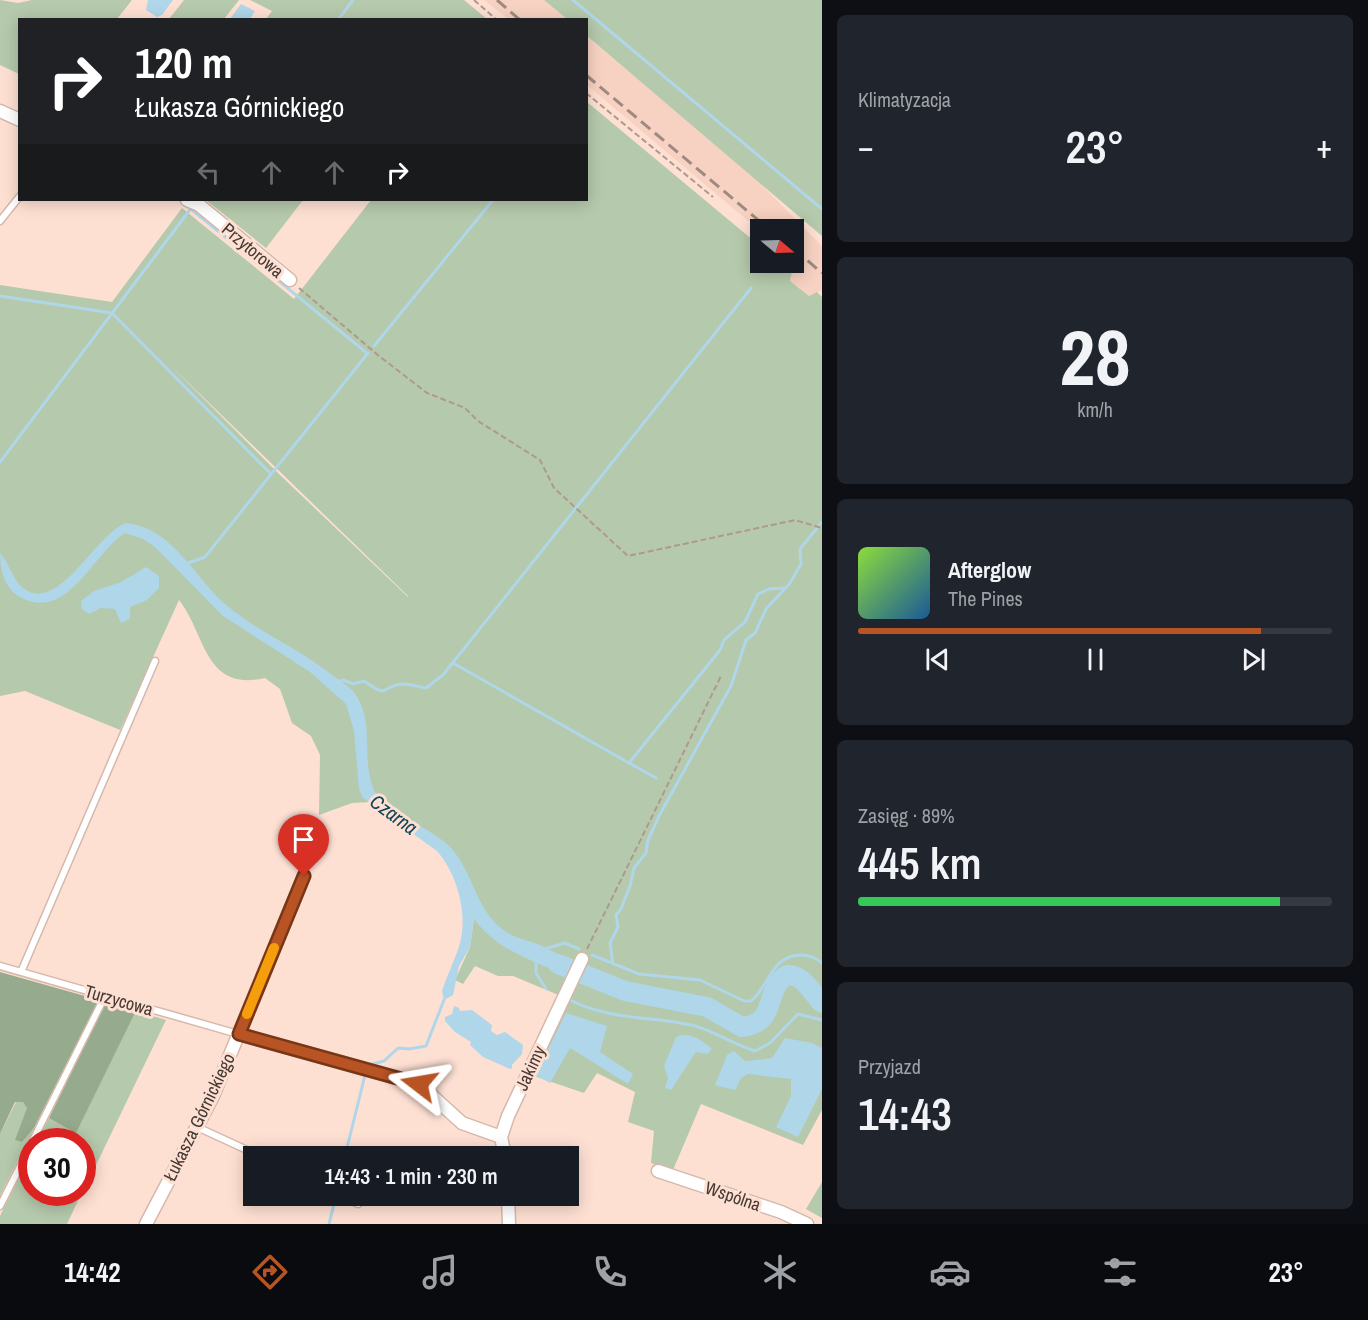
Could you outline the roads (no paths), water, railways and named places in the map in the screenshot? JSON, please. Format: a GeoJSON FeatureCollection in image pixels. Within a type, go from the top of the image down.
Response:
{"type":"FeatureCollection","features":[{"type":"Feature","properties":{"kind":"street"},"geometry":{"type":"LineString","coordinates":[[0,111],[18,119]]}},
{"type":"Feature","properties":{"kind":"street","name":"Przytorowa"},"geometry":{"type":"LineString","coordinates":[[189,201],[199,205],[290,280]]}},
{"type":"Feature","properties":{"kind":"street","name":"Łukasza Górnickiego"},"geometry":{"type":"LineString","coordinates":[[146,1224],[213,1096],[304,876]]}},
{"type":"Feature","properties":{"kind":"street","name":"Jakimy"},"geometry":{"type":"LineString","coordinates":[[501,1137],[508,1116],[582,959]]}},
{"type":"Feature","properties":{"kind":"street"},"geometry":{"type":"LineString","coordinates":[[239,1034],[419,1084],[462,1123],[501,1137],[503,1146]]}},
{"type":"Feature","properties":{"kind":"street","name":"Wspólna"},"geometry":{"type":"LineString","coordinates":[[658,1171],[781,1212],[807,1224]]}},
{"type":"Feature","properties":{"kind":"street"},"geometry":{"type":"LineString","coordinates":[[508,1206],[509,1224]]}},
{"type":"Feature","properties":{"kind":"lane"},"geometry":{"type":"LineString","coordinates":[[0,221],[18,198]]}},
{"type":"Feature","properties":{"kind":"lane"},"geometry":{"type":"LineString","coordinates":[[21,972],[155,661]]}},
{"type":"Feature","properties":{"kind":"lane","name":"Turzycowa"},"geometry":{"type":"LineString","coordinates":[[0,966],[239,1034]]}},
{"type":"Feature","properties":{"kind":"lane"},"geometry":{"type":"LineString","coordinates":[[39,1128],[105,996]]}},
{"type":"Feature","properties":{"kind":"lane"},"geometry":{"type":"LineString","coordinates":[[197,1127],[243,1148]]}},
{"type":"Feature","properties":{"kind":"lane"},"geometry":{"type":"LineString","coordinates":[[0,1206],[18,1170]]}},
{"type":"Feature","properties":{"kind":"water"},"geometry":{"type":"Polygon","coordinates":[[[148,0],[173,0],[162,15],[157,17],[146,10],[148,0]]]}},
{"type":"Feature","properties":{"kind":"water"},"geometry":{"type":"Polygon","coordinates":[[[241,4],[255,11],[251,18],[231,18],[241,4]]]}},
{"type":"Feature","properties":{"kind":"water"},"geometry":{"type":"Polygon","coordinates":[[[126,523],[157,534],[182,555],[225,604],[305,656],[353,691],[364,714],[370,776],[378,796],[386,804],[451,848],[458,857],[485,910],[501,928],[515,937],[542,946],[575,962],[569,976],[505,947],[483,930],[474,919],[470,947],[459,966],[453,995],[444,1000],[442,991],[458,949],[462,931],[463,919],[459,894],[450,871],[437,851],[363,798],[359,789],[354,731],[346,704],[310,672],[223,616],[155,547],[143,539],[125,533],[113,543],[78,583],[66,594],[52,601],[37,603],[20,597],[10,589],[2,572],[0,553],[16,581],[23,588],[36,593],[50,591],[76,570],[114,530],[126,523]]]}},
{"type":"Feature","properties":{"kind":"water"},"geometry":{"type":"Polygon","coordinates":[[[146,567],[159,576],[159,588],[147,600],[130,607],[130,619],[121,623],[115,609],[101,608],[89,614],[82,609],[81,601],[94,591],[121,582],[146,567]]]}},
{"type":"Feature","properties":{"kind":"water"},"geometry":{"type":"Polygon","coordinates":[[[454,1006],[460,1011],[472,1010],[492,1025],[491,1031],[497,1035],[505,1032],[523,1045],[522,1054],[512,1068],[483,1057],[470,1045],[471,1042],[455,1032],[445,1021],[445,1017],[452,1014],[454,1006]]]}},
{"type":"Feature","properties":{"kind":"water"},"geometry":{"type":"Polygon","coordinates":[[[566,1013],[607,1026],[600,1052],[633,1074],[628,1084],[570,1048],[550,1083],[535,1075],[566,1013]]]}},
{"type":"Feature","properties":{"kind":"water"},"geometry":{"type":"Polygon","coordinates":[[[681,1035],[695,1037],[712,1049],[708,1054],[696,1052],[671,1090],[665,1088],[668,1078],[664,1066],[676,1037],[681,1035]]]}},
{"type":"Feature","properties":{"kind":"water"},"geometry":{"type":"Polygon","coordinates":[[[785,1038],[812,1043],[822,1048],[822,1089],[798,1137],[776,1127],[791,1096],[791,1079],[748,1074],[741,1078],[735,1090],[715,1085],[727,1055],[734,1051],[745,1061],[772,1058],[785,1038]]]}},
{"type":"Feature","properties":{"kind":"waterway"},"geometry":{"type":"LineString","coordinates":[[340,18],[353,0]]}},
{"type":"Feature","properties":{"kind":"waterway"},"geometry":{"type":"LineString","coordinates":[[573,0],[822,209]]}},
{"type":"Feature","properties":{"kind":"waterway"},"geometry":{"type":"LineString","coordinates":[[374,346],[492,201]]}},
{"type":"Feature","properties":{"kind":"waterway"},"geometry":{"type":"LineString","coordinates":[[0,462],[192,207]]}},
{"type":"Feature","properties":{"kind":"waterway"},"geometry":{"type":"LineString","coordinates":[[191,209],[368,354]]}},
{"type":"Feature","properties":{"kind":"waterway"},"geometry":{"type":"LineString","coordinates":[[338,682],[343,680],[353,684],[364,681],[382,691],[402,684],[426,688],[443,675],[751,288]]}},
{"type":"Feature","properties":{"kind":"waterway"},"geometry":{"type":"LineString","coordinates":[[0,296],[112,313],[271,474]]}},
{"type":"Feature","properties":{"kind":"waterway"},"geometry":{"type":"LineString","coordinates":[[185,564],[205,557],[368,353]]}},
{"type":"Feature","properties":{"kind":"waterway"},"geometry":{"type":"LineString","coordinates":[[613,964],[610,943],[618,927],[616,915],[621,909],[630,886],[634,868],[646,853],[648,840],[659,816],[731,686],[746,640],[755,633],[766,609],[790,583],[801,564],[800,549],[822,522]]}},
{"type":"Feature","properties":{"kind":"waterway"},"geometry":{"type":"LineString","coordinates":[[453,663],[629,763],[720,650],[724,640],[745,622],[758,594],[769,589],[784,588]]}},
{"type":"Feature","properties":{"kind":"waterway"},"geometry":{"type":"LineString","coordinates":[[629,763],[656,778]]}},
{"type":"Feature","properties":{"kind":"waterway"},"geometry":{"type":"LineString","coordinates":[[544,949],[565,943],[579,949]]}},
{"type":"Feature","properties":{"kind":"waterway"},"geometry":{"type":"LineString","coordinates":[[592,955],[639,974],[700,980],[744,1001],[751,1001],[783,960],[800,955],[815,958],[822,963]]}},
{"type":"Feature","properties":{"kind":"waterway"},"geometry":{"type":"LineString","coordinates":[[536,960],[536,973],[546,989]]}},
{"type":"Feature","properties":{"kind":"waterway","name":"Czarna"},"geometry":{"type":"LineString","coordinates":[[558,964],[625,991],[707,1007],[742,1027],[754,1024],[761,1019],[775,988],[787,975],[802,981],[822,1003]]}},
{"type":"Feature","properties":{"kind":"waterway"},"geometry":{"type":"LineString","coordinates":[[369,1065],[384,1061],[398,1048],[426,1046],[444,1000]]}},
{"type":"Feature","properties":{"kind":"waterway"},"geometry":{"type":"LineString","coordinates":[[570,1000],[600,1011],[698,1027],[755,1051],[770,1043],[798,1014],[822,1020]]}},
{"type":"Feature","properties":{"kind":"waterway"},"geometry":{"type":"LineString","coordinates":[[347,1146],[365,1075]]}},
{"type":"Feature","properties":{"kind":"waterway"},"geometry":{"type":"LineString","coordinates":[[329,1224],[334,1206]]}},
{"type":"Feature","properties":{"kind":"railway"},"geometry":{"type":"LineString","coordinates":[[497,0],[518,18]]}},
{"type":"Feature","properties":{"kind":"railway"},"geometry":{"type":"LineString","coordinates":[[588,77],[757,219]]}},
{"type":"Feature","properties":{"kind":"railway"},"geometry":{"type":"LineString","coordinates":[[804,258],[822,273]]}}]}
